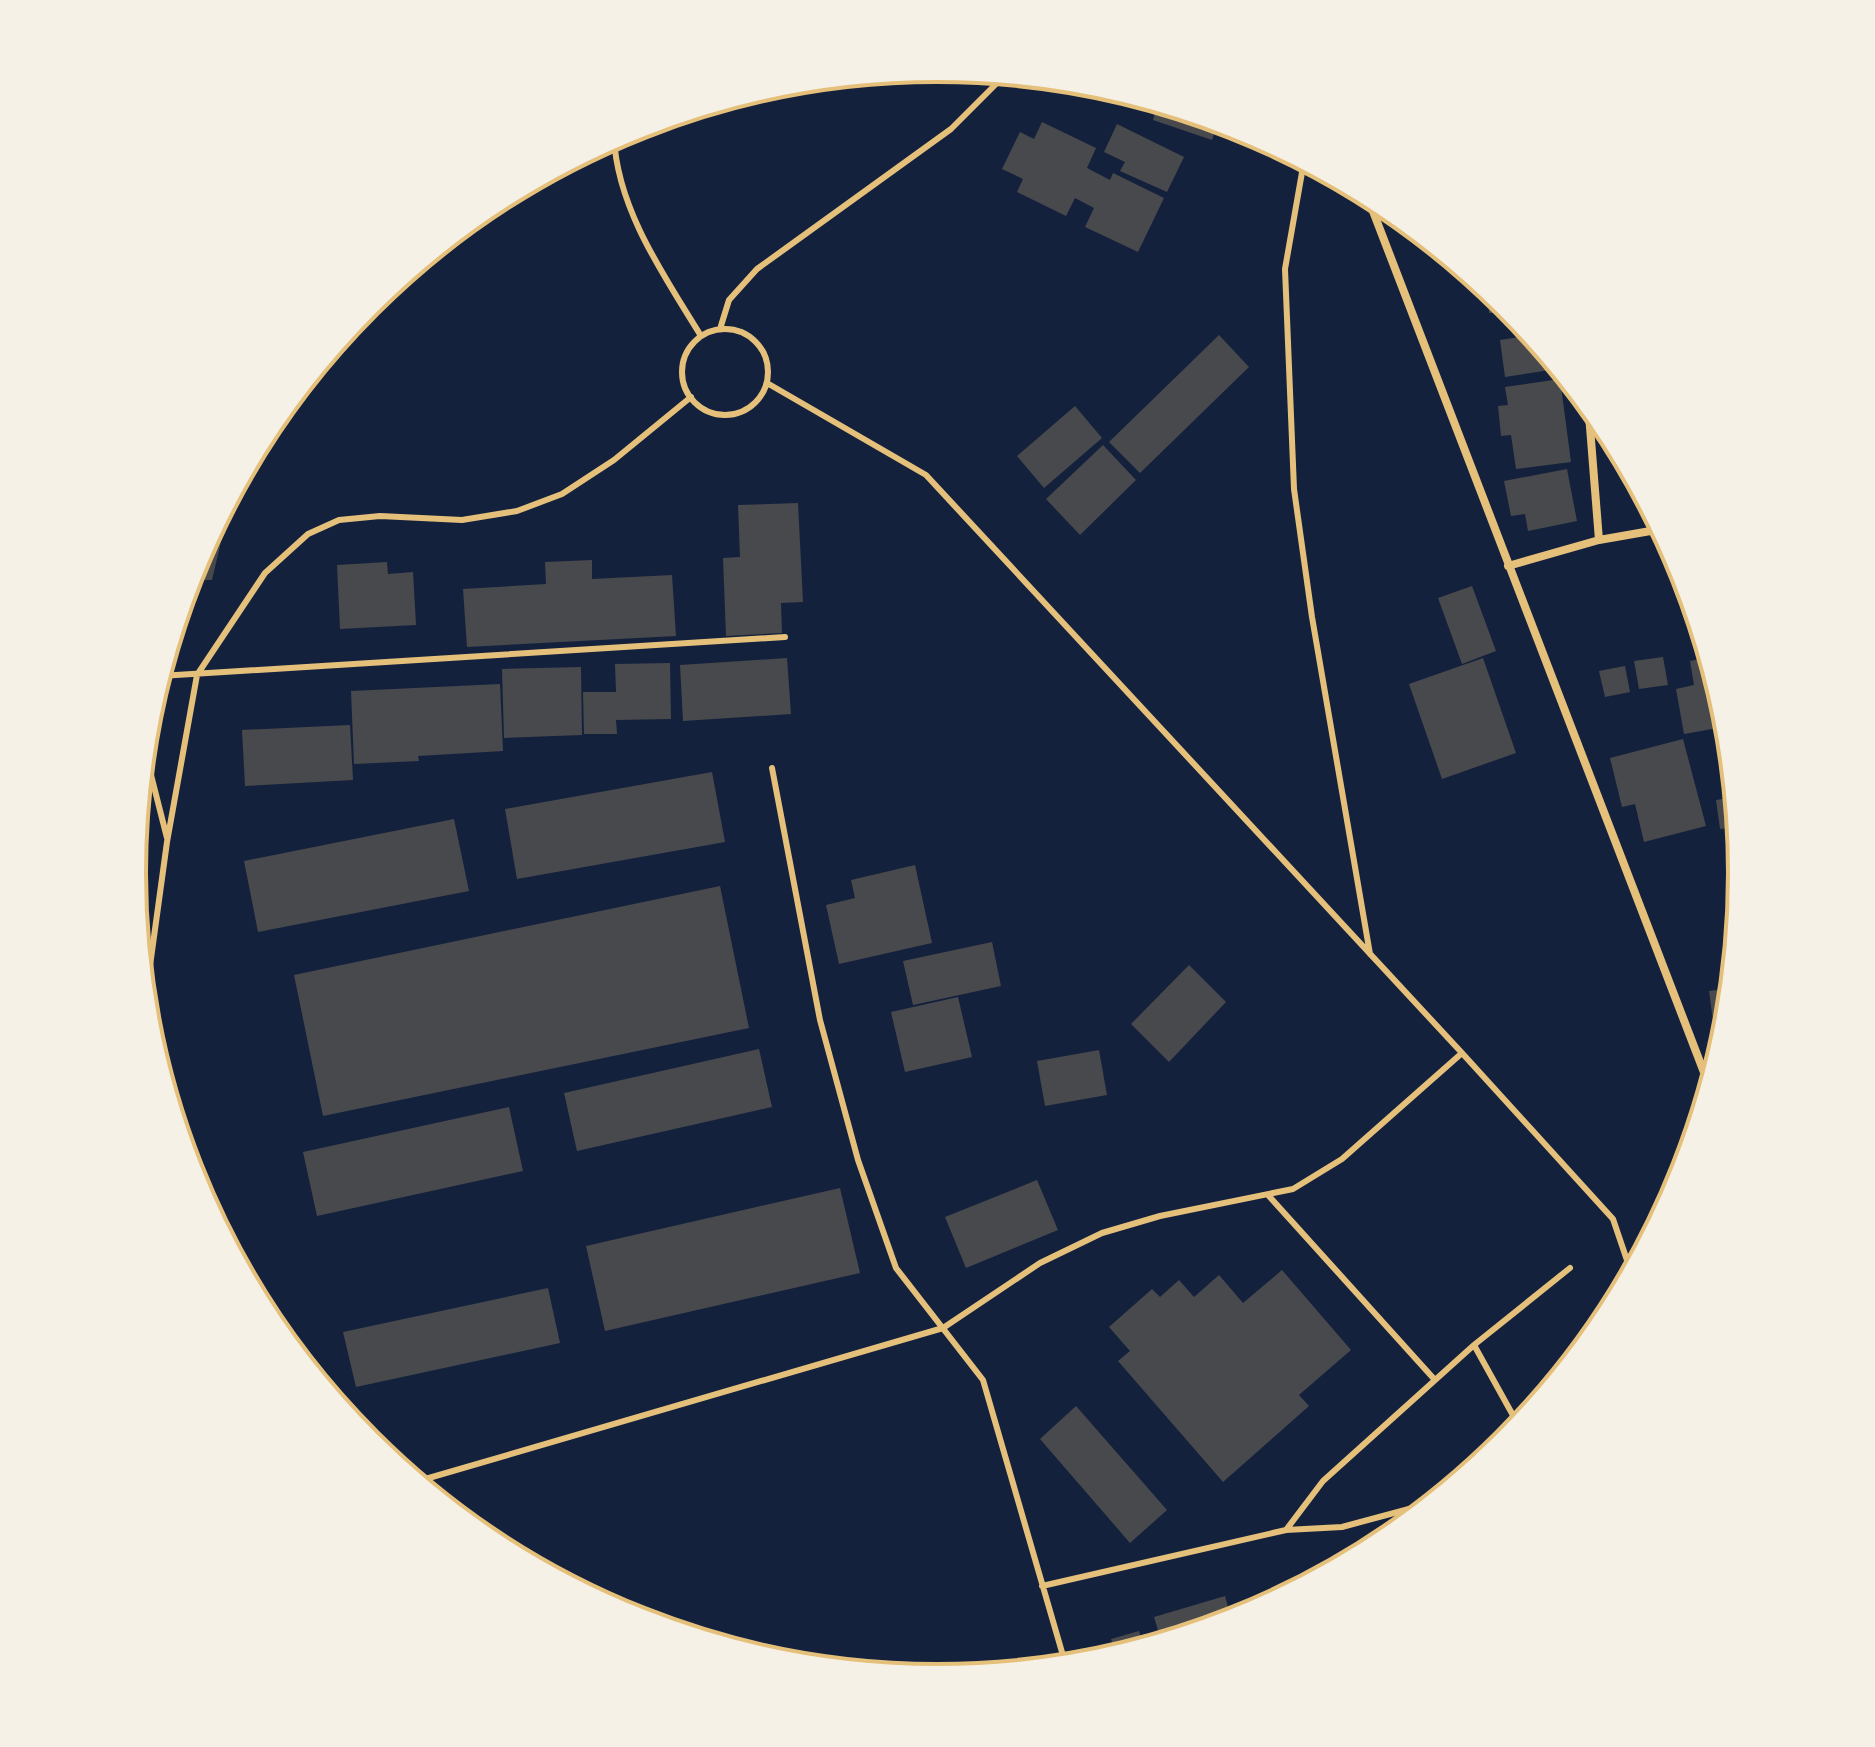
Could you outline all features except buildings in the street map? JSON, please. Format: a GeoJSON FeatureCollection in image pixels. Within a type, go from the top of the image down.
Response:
{"type":"FeatureCollection","features":[{"type":"Feature","properties":{"kind":"street"},"geometry":{"type":"LineString","coordinates":[[1374,213],[1704,1071]]}},
{"type":"Feature","properties":{"kind":"street"},"geometry":{"type":"LineString","coordinates":[[1590,426],[1599,540]]}},
{"type":"Feature","properties":{"kind":"street"},"geometry":{"type":"LineString","coordinates":[[1508,566],[1599,540],[1651,531]]}},
{"type":"Feature","properties":{"kind":"lane"},"geometry":{"type":"LineString","coordinates":[[720,329],[729,300],[757,269],[951,129],[995,85]]}},
{"type":"Feature","properties":{"kind":"lane"},"geometry":{"type":"LineString","coordinates":[[615,151],[630,207],[656,261],[701,336]]}},
{"type":"Feature","properties":{"kind":"lane"},"geometry":{"type":"LineString","coordinates":[[1302,172],[1285,269],[1294,489],[1312,617],[1370,954]]}},
{"type":"Feature","properties":{"kind":"lane"},"geometry":{"type":"LineString","coordinates":[[720,329],[741,331],[762,349],[767,362],[767,383],[757,400],[747,409],[735,415],[721,415],[707,411],[691,397],[683,381],[682,368],[685,356],[701,336],[720,329]]}},
{"type":"Feature","properties":{"kind":"lane"},"geometry":{"type":"LineString","coordinates":[[767,383],[926,475],[1613,1219],[1627,1261]]}},
{"type":"Feature","properties":{"kind":"lane"},"geometry":{"type":"LineString","coordinates":[[151,958],[167,842],[197,675],[265,573],[308,534],[339,520],[380,516],[462,520],[517,511],[562,494],[614,460],[691,397]]}},
{"type":"Feature","properties":{"kind":"lane"},"geometry":{"type":"LineString","coordinates":[[171,676],[785,637]]}},
{"type":"Feature","properties":{"kind":"lane"},"geometry":{"type":"LineString","coordinates":[[772,768],[820,1020],[858,1160],[896,1268],[983,1380],[1063,1655]]}},
{"type":"Feature","properties":{"kind":"lane"},"geometry":{"type":"LineString","coordinates":[[152,780],[167,842]]}},
{"type":"Feature","properties":{"kind":"lane"},"geometry":{"type":"LineString","coordinates":[[428,1478],[943,1328],[1040,1263],[1102,1233],[1160,1216],[1293,1189],[1342,1159],[1462,1053]]}},
{"type":"Feature","properties":{"kind":"lane"},"geometry":{"type":"LineString","coordinates":[[1268,1195],[1435,1380]]}},
{"type":"Feature","properties":{"kind":"lane"},"geometry":{"type":"LineString","coordinates":[[1286,1530],[1323,1481],[1474,1345],[1570,1268]]}},
{"type":"Feature","properties":{"kind":"lane"},"geometry":{"type":"LineString","coordinates":[[1474,1345],[1513,1416]]}},
{"type":"Feature","properties":{"kind":"lane"},"geometry":{"type":"LineString","coordinates":[[1042,1586],[1286,1530],[1342,1527],[1408,1509]]}}]}
